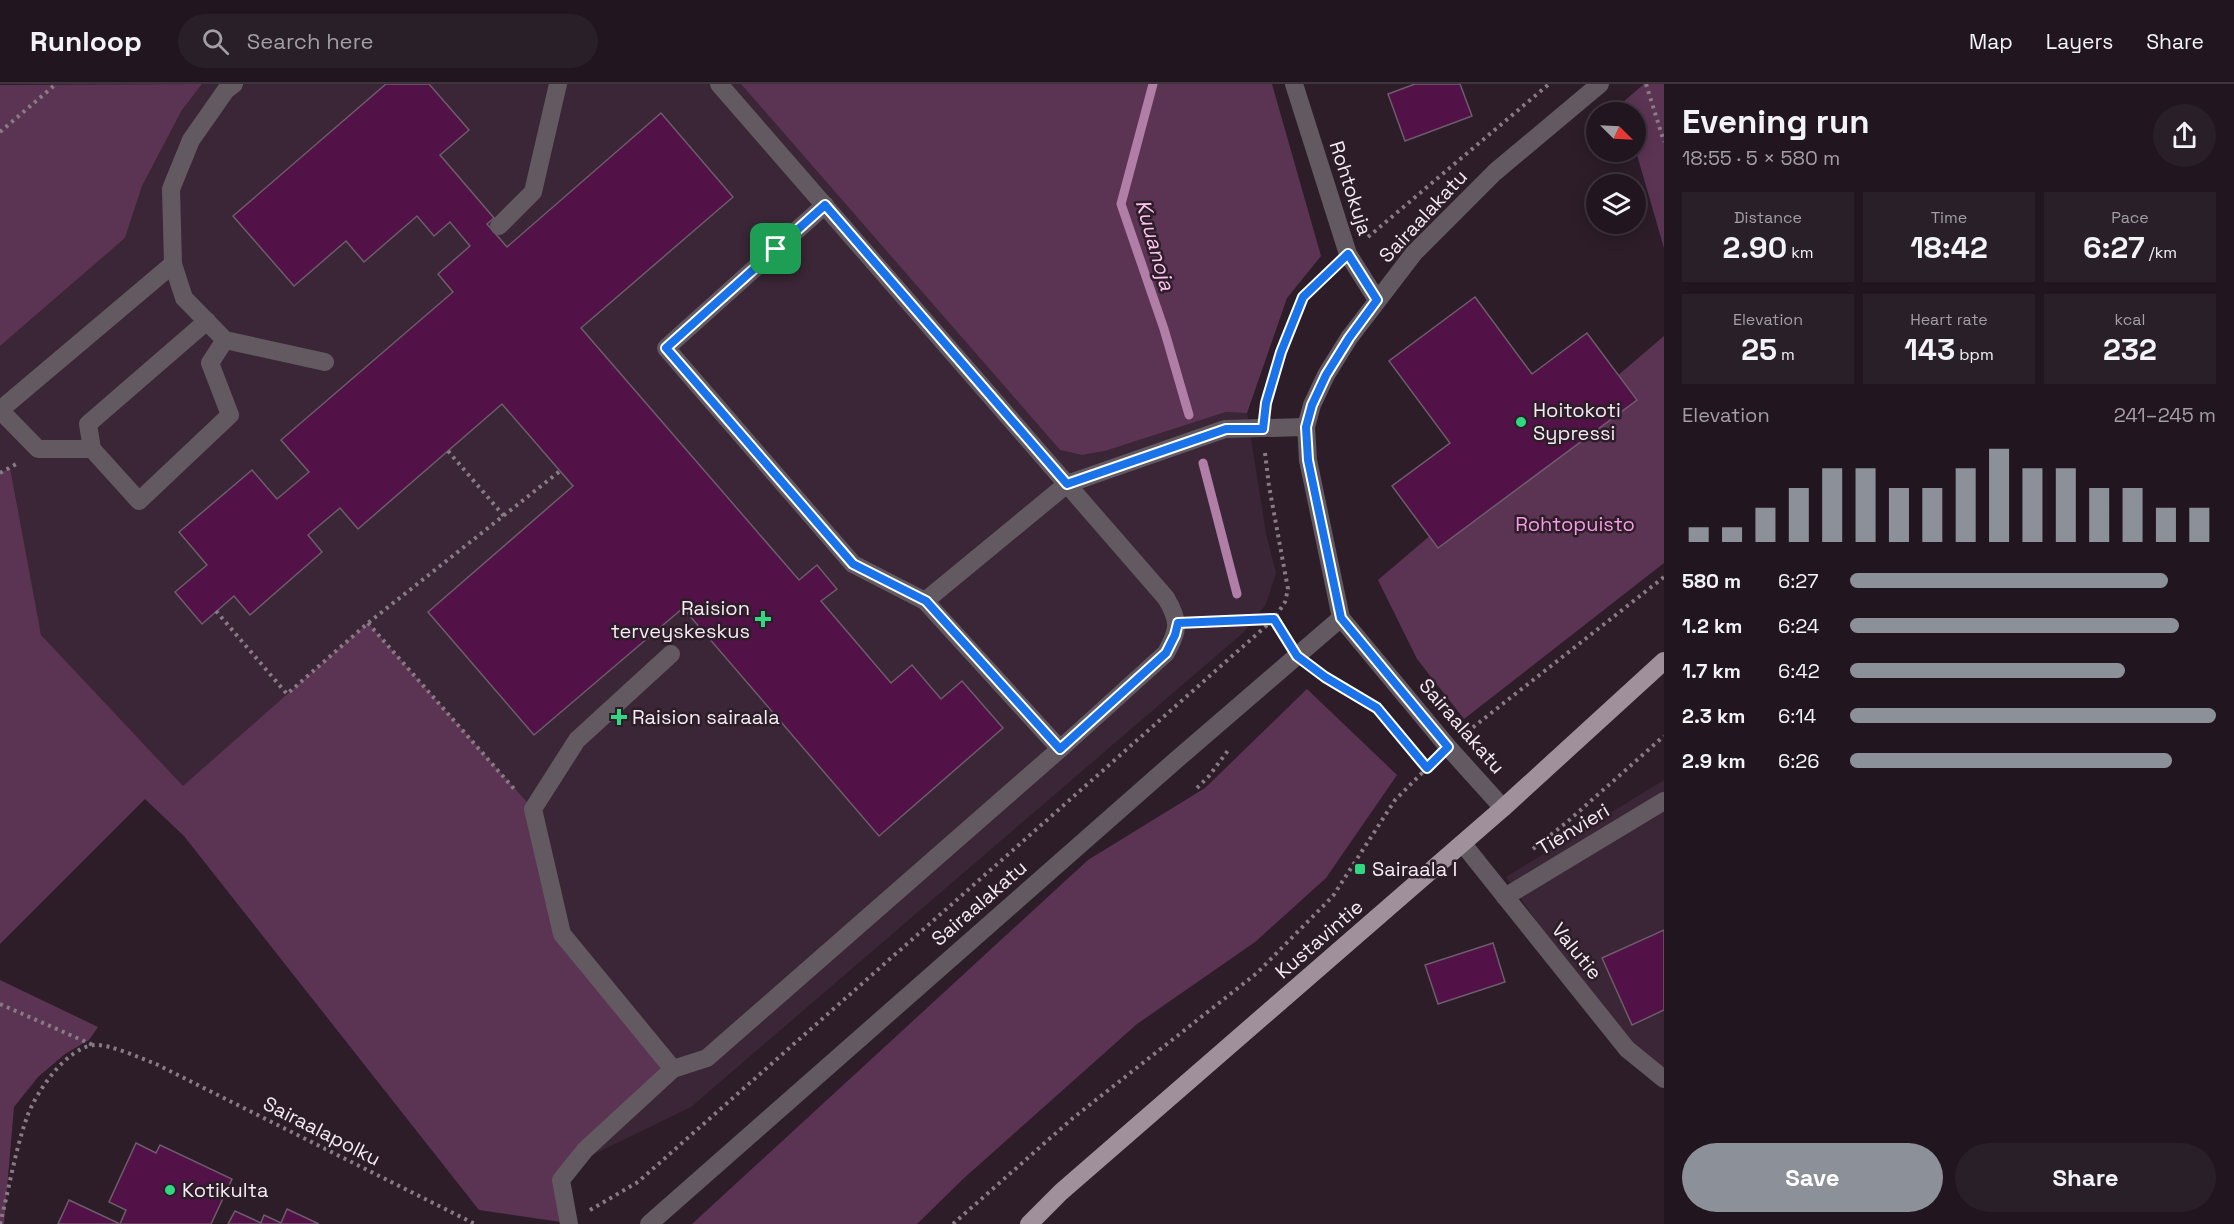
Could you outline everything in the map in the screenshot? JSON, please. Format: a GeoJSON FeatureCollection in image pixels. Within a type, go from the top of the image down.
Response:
{"type":"FeatureCollection","features":[{"type":"Feature","properties":{"kind":"main road","name":"Kustavintie"},"geometry":{"type":"LineString","coordinates":[[1029,1224],[1070,1185],[1463,844],[1664,661]]}},
{"type":"Feature","properties":{"kind":"street"},"geometry":{"type":"LineString","coordinates":[[234,84],[226,90],[190,140],[171,189],[173,264],[184,298],[225,340],[325,362]]}},
{"type":"Feature","properties":{"kind":"street"},"geometry":{"type":"LineString","coordinates":[[499,226],[533,192],[558,84]]}},
{"type":"Feature","properties":{"kind":"street"},"geometry":{"type":"LineString","coordinates":[[569,1223],[561,1180],[585,1150],[673,1069],[707,1058],[1060,749],[1166,653],[1178,623],[1166,598],[719,84]]}},
{"type":"Feature","properties":{"kind":"street","name":"Rohtokuja"},"geometry":{"type":"LineString","coordinates":[[1294,84],[1348,254],[1377,300]]}},
{"type":"Feature","properties":{"kind":"street","name":"Sairaalakatu"},"geometry":{"type":"LineString","coordinates":[[1503,808],[1448,747],[1341,618],[1308,460],[1306,427],[1312,405],[1326,375],[1349,338],[1414,253],[1495,172],[1600,84]]}},
{"type":"Feature","properties":{"kind":"street"},"geometry":{"type":"LineString","coordinates":[[825,205],[666,348],[853,564],[926,601],[1060,749]]}},
{"type":"Feature","properties":{"kind":"street"},"geometry":{"type":"LineString","coordinates":[[92,449],[38,449],[0,410],[173,264]]}},
{"type":"Feature","properties":{"kind":"street"},"geometry":{"type":"LineString","coordinates":[[207,321],[88,424],[92,449],[139,501],[230,415],[210,363],[225,340]]}},
{"type":"Feature","properties":{"kind":"street"},"geometry":{"type":"LineString","coordinates":[[926,601],[1067,484],[1226,429],[1306,427]]}},
{"type":"Feature","properties":{"kind":"street","name":"Sairaalakatu"},"geometry":{"type":"LineString","coordinates":[[649,1224],[1341,618]]}},
{"type":"Feature","properties":{"kind":"street"},"geometry":{"type":"LineString","coordinates":[[671,654],[577,740],[532,809],[562,934],[673,1069]]}},
{"type":"Feature","properties":{"kind":"street","name":"Tienvieri"},"geometry":{"type":"LineString","coordinates":[[1505,897],[1664,801]]}},
{"type":"Feature","properties":{"kind":"street","name":"Valutie"},"geometry":{"type":"LineString","coordinates":[[1463,844],[1627,1049],[1664,1079]]}},
{"type":"Feature","properties":{"kind":"path"},"geometry":{"type":"LineString","coordinates":[[0,132],[56,84]]}},
{"type":"Feature","properties":{"kind":"path"},"geometry":{"type":"LineString","coordinates":[[569,1223],[638,1182],[1274,619],[1285,602],[1288,589],[1269,486],[1263,429],[1266,403],[1281,352],[1303,297],[1348,254],[1549,84]]}},
{"type":"Feature","properties":{"kind":"path"},"geometry":{"type":"LineString","coordinates":[[1646,84],[1664,142]]}},
{"type":"Feature","properties":{"kind":"path"},"geometry":{"type":"LineString","coordinates":[[448,451],[504,516]]}},
{"type":"Feature","properties":{"kind":"path"},"geometry":{"type":"LineString","coordinates":[[216,611],[287,694],[368,623],[560,471]]}},
{"type":"Feature","properties":{"kind":"path"},"geometry":{"type":"LineString","coordinates":[[953,1224],[1073,1118],[1257,973],[1333,896],[1395,800],[1448,747],[1664,577]]}},
{"type":"Feature","properties":{"kind":"path"},"geometry":{"type":"LineString","coordinates":[[1178,623],[1274,619]]}},
{"type":"Feature","properties":{"kind":"path"},"geometry":{"type":"LineString","coordinates":[[1274,619],[1297,656],[1325,677],[1377,708],[1427,768]]}},
{"type":"Feature","properties":{"kind":"path"},"geometry":{"type":"LineString","coordinates":[[368,623],[532,809]]}},
{"type":"Feature","properties":{"kind":"path"},"geometry":{"type":"LineString","coordinates":[[1529,852],[1567,822],[1664,736]]}},
{"type":"Feature","properties":{"kind":"path","name":"Sairaalapolku"},"geometry":{"type":"LineString","coordinates":[[0,1004],[94,1045],[114,1049],[156,1064],[475,1224]]}},
{"type":"Feature","properties":{"kind":"path"},"geometry":{"type":"LineString","coordinates":[[0,1224],[27,1115],[47,1080],[70,1055],[94,1045]]}},
{"type":"Feature","properties":{"kind":"shaded area","name":"Raision sairaala"},"geometry":{"type":"Polygon","coordinates":[[[202,84],[741,84],[1060,450],[1082,455],[1105,451],[1226,412],[1247,413],[1266,533],[1276,573],[1266,604],[1244,632],[691,1107],[479,1210],[184,836],[145,799],[41,635],[0,526],[0,346],[125,238],[142,186],[182,110],[202,84]]]}},
{"type":"Feature","properties":{"kind":"shaded area"},"geometry":{"type":"Polygon","coordinates":[[[1664,780],[1664,1081],[1580,985],[1506,877],[1664,780]]]}},
{"type":"Feature","properties":{"kind":"green space"},"geometry":{"type":"Polygon","coordinates":[[[202,84],[182,110],[142,186],[125,238],[0,346],[0,85],[202,84]]]}},
{"type":"Feature","properties":{"kind":"green space"},"geometry":{"type":"Polygon","coordinates":[[[741,84],[1272,84],[1321,256],[1287,298],[1247,413],[1226,412],[1105,451],[1082,455],[1060,450],[741,84]]]}},
{"type":"Feature","properties":{"kind":"green space"},"geometry":{"type":"Polygon","coordinates":[[[1644,84],[1664,84],[1664,248],[1646,186],[1646,174],[1643,174],[1639,162],[1646,162],[1646,102],[1623,102],[1644,84]]]}},
{"type":"Feature","properties":{"kind":"green space","name":"Rohtopuisto"},"geometry":{"type":"Polygon","coordinates":[[[1664,336],[1664,563],[1464,719],[1417,659],[1378,580],[1664,336]]]}},
{"type":"Feature","properties":{"kind":"green space"},"geometry":{"type":"Polygon","coordinates":[[[10,468],[41,635],[183,786],[368,623],[533,809],[562,934],[673,1069],[561,1180],[568,1223],[479,1210],[184,836],[145,799],[0,944],[0,473],[10,468]]]}},
{"type":"Feature","properties":{"kind":"green space"},"geometry":{"type":"Polygon","coordinates":[[[1307,689],[1397,775],[1326,878],[1255,942],[1137,1024],[963,1179],[917,1224],[692,1224],[1088,860],[1205,788],[1307,689]]]}},
{"type":"Feature","properties":{"kind":"green space"},"geometry":{"type":"Polygon","coordinates":[[[0,980],[98,1027],[89,1040],[65,1054],[38,1077],[14,1107],[4,1224],[0,1224],[0,980]]]}},
{"type":"Feature","properties":{"kind":"building"},"geometry":{"type":"Polygon","coordinates":[[[386,84],[429,84],[469,130],[440,155],[494,218],[487,224],[507,247],[661,113],[733,197],[581,328],[799,580],[817,565],[837,589],[821,601],[891,683],[912,665],[941,699],[962,681],[1003,728],[879,836],[683,608],[534,735],[428,612],[573,486],[502,404],[358,529],[340,508],[308,535],[322,552],[250,615],[234,596],[202,624],[175,592],[207,565],[179,532],[252,470],[277,499],[309,472],[281,440],[453,292],[438,274],[470,246],[450,222],[434,236],[417,216],[364,262],[346,241],[294,286],[233,216],[386,84]]]}},
{"type":"Feature","properties":{"kind":"building"},"geometry":{"type":"Polygon","coordinates":[[[1415,84],[1460,84],[1472,116],[1405,141],[1388,94],[1415,84]]]}},
{"type":"Feature","properties":{"kind":"building","name":"Hoitokoti Sypressi"},"geometry":{"type":"Polygon","coordinates":[[[1475,297],[1532,374],[1587,333],[1637,400],[1438,548],[1392,486],[1450,443],[1389,361],[1475,297]]]}},
{"type":"Feature","properties":{"kind":"building"},"geometry":{"type":"Polygon","coordinates":[[[1664,930],[1664,1010],[1632,1025],[1602,958],[1664,930]]]}},
{"type":"Feature","properties":{"kind":"building"},"geometry":{"type":"Polygon","coordinates":[[[1493,943],[1505,982],[1438,1004],[1425,965],[1493,943]]]}},
{"type":"Feature","properties":{"kind":"building","name":"Kotikulta"},"geometry":{"type":"Polygon","coordinates":[[[136,1143],[156,1153],[160,1145],[232,1179],[211,1224],[120,1224],[126,1210],[109,1202],[136,1143]]]}},
{"type":"Feature","properties":{"kind":"building"},"geometry":{"type":"Polygon","coordinates":[[[69,1200],[120,1224],[58,1224],[69,1200]]]}},
{"type":"Feature","properties":{"kind":"building","name":"Kotikulta"},"geometry":{"type":"Polygon","coordinates":[[[287,1209],[319,1224],[228,1224],[235,1211],[261,1223],[264,1215],[281,1223],[287,1209]]]}},
{"type":"Feature","properties":{"kind":"waterway","name":"Kuuanoja"},"geometry":{"type":"LineString","coordinates":[[1153,84],[1121,204],[1164,329],[1189,415]]}},
{"type":"Feature","properties":{"kind":"waterway","name":"Kuuanoja"},"geometry":{"type":"LineString","coordinates":[[1203,463],[1237,594]]}},
{"type":"Feature","properties":{"kind":"place","name":"Hoitokoti Sypressi"},"geometry":{"type":"Point","coordinates":[1521,422]}},
{"type":"Feature","properties":{"kind":"place","name":"Raision terveyskeskus"},"geometry":{"type":"Point","coordinates":[763,619]}},
{"type":"Feature","properties":{"kind":"place","name":"Raision sairaala"},"geometry":{"type":"Point","coordinates":[619,717]}},
{"type":"Feature","properties":{"kind":"place","name":"Sairaala I"},"geometry":{"type":"Point","coordinates":[1360,869]}},
{"type":"Feature","properties":{"kind":"place","name":"Kotikulta"},"geometry":{"type":"Point","coordinates":[170,1190]}},
{"type":"Feature","properties":{"kind":"route"},"geometry":{"type":"LineString","coordinates":[[825,205],[1067,484],[1226,429],[1263,429],[1266,403],[1281,352],[1303,297],[1348,254],[1377,300],[1326,375],[1312,405],[1306,427],[1308,460],[1341,618],[1448,747],[1427,768],[1377,708],[1325,677],[1297,656],[1274,619],[1178,623],[1166,653],[1060,749],[926,601],[853,564],[666,348],[776,249],[825,205]]}}]}
